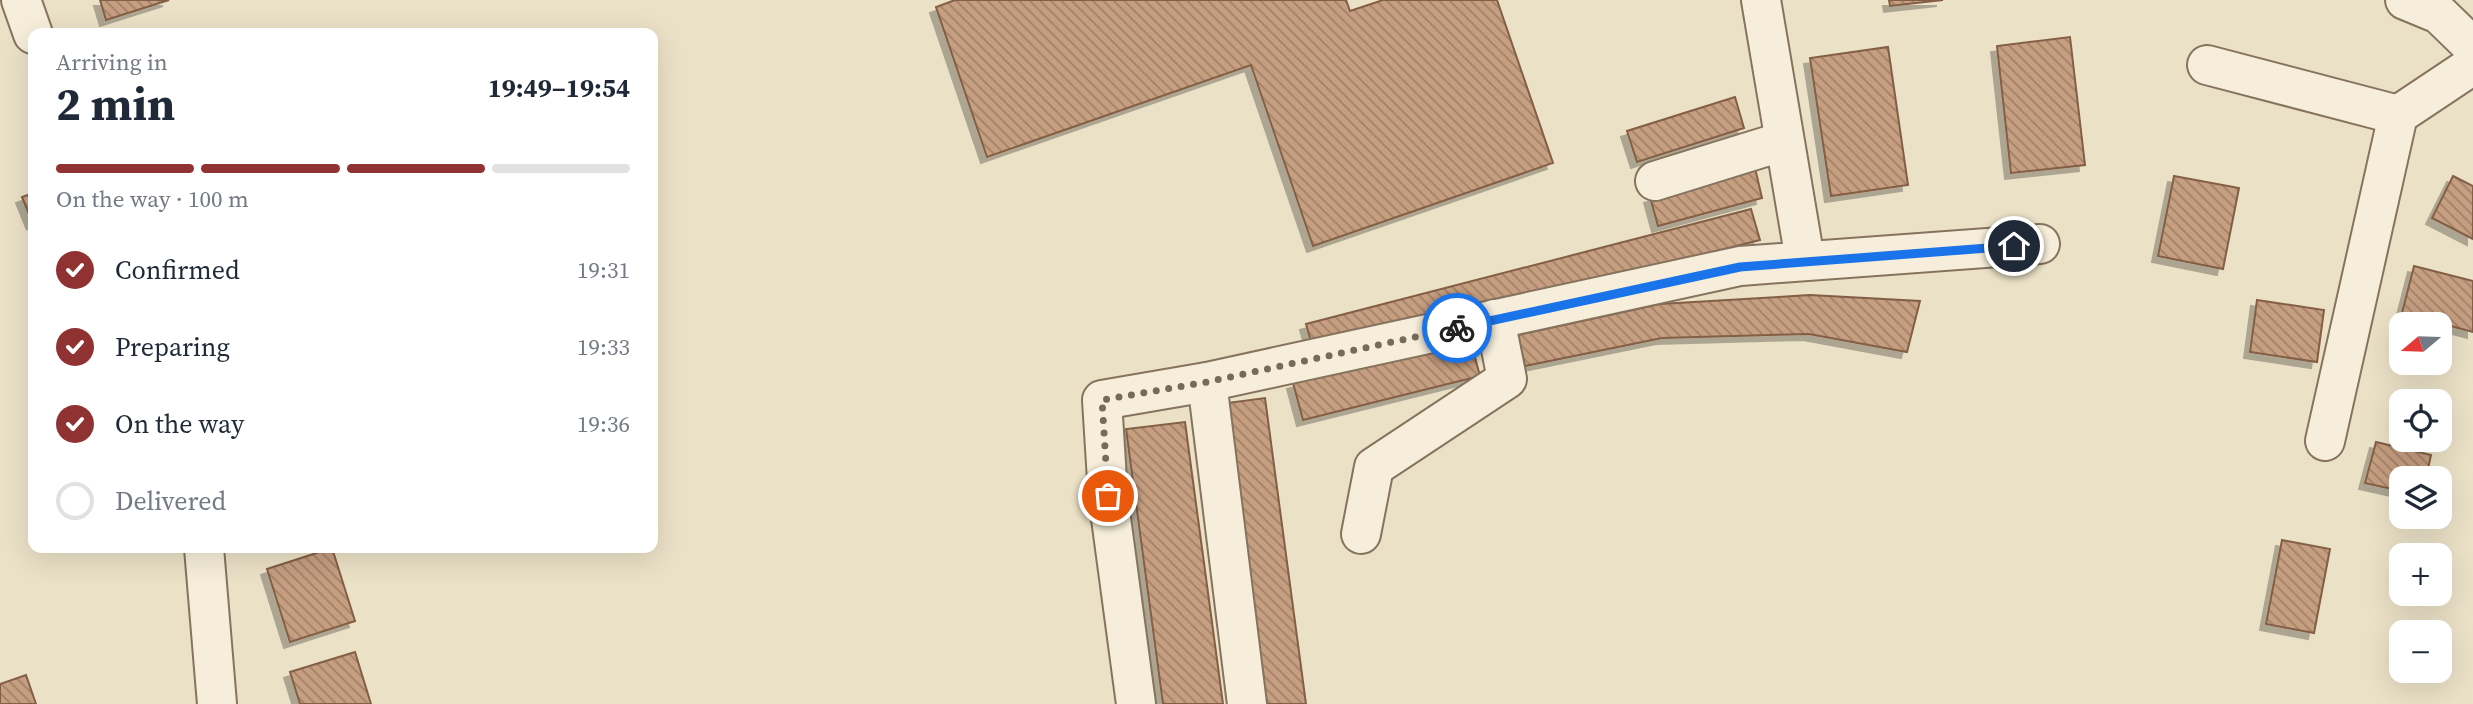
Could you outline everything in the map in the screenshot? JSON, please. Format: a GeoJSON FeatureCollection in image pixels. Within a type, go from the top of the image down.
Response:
{"type":"FeatureCollection","features":[{"type":"Feature","properties":{"kind":"street"},"geometry":{"type":"LineString","coordinates":[[21,0],[31,28]]}},
{"type":"Feature","properties":{"kind":"street"},"geometry":{"type":"LineString","coordinates":[[1761,0],[1805,260]]}},
{"type":"Feature","properties":{"kind":"street"},"geometry":{"type":"LineString","coordinates":[[2405,0],[2439,15],[2473,47]]}},
{"type":"Feature","properties":{"kind":"street"},"geometry":{"type":"LineString","coordinates":[[2207,65],[2398,115]]}},
{"type":"Feature","properties":{"kind":"street"},"geometry":{"type":"LineString","coordinates":[[2325,441],[2398,115],[2473,65]]}},
{"type":"Feature","properties":{"kind":"street"},"geometry":{"type":"LineString","coordinates":[[1655,181],[1784,141]]}},
{"type":"Feature","properties":{"kind":"street"},"geometry":{"type":"LineString","coordinates":[[1136,704],[1108,496],[1102,400],[1207,382],[1740,267],[2040,244]]}},
{"type":"Feature","properties":{"kind":"street"},"geometry":{"type":"LineString","coordinates":[[1361,534],[1374,467],[1507,379],[1495,319]]}},
{"type":"Feature","properties":{"kind":"street"},"geometry":{"type":"LineString","coordinates":[[1207,382],[1247,704]]}},
{"type":"Feature","properties":{"kind":"street"},"geometry":{"type":"LineString","coordinates":[[204,553],[217,704]]}},
{"type":"Feature","properties":{"kind":"building"},"geometry":{"type":"Polygon","coordinates":[[[100,0],[169,0],[106,20],[100,0]]]}},
{"type":"Feature","properties":{"kind":"building"},"geometry":{"type":"Polygon","coordinates":[[[955,0],[1346,0],[1350,11],[1383,0],[1497,0],[1553,163],[1313,246],[1251,65],[987,157],[936,7],[955,0]]]}},
{"type":"Feature","properties":{"kind":"building"},"geometry":{"type":"Polygon","coordinates":[[[1889,0],[1943,0],[1890,6],[1889,0]]]}},
{"type":"Feature","properties":{"kind":"building"},"geometry":{"type":"Polygon","coordinates":[[[2070,37],[2085,165],[2011,173],[1997,46],[2070,37]]]}},
{"type":"Feature","properties":{"kind":"building"},"geometry":{"type":"Polygon","coordinates":[[[1888,47],[1908,185],[1831,196],[1810,58],[1888,47]]]}},
{"type":"Feature","properties":{"kind":"building"},"geometry":{"type":"Polygon","coordinates":[[[1735,97],[1744,128],[1637,162],[1627,131],[1735,97]]]}},
{"type":"Feature","properties":{"kind":"building"},"geometry":{"type":"Polygon","coordinates":[[[1755,168],[1762,198],[1658,226],[1650,197],[1755,168]]]}},
{"type":"Feature","properties":{"kind":"building"},"geometry":{"type":"Polygon","coordinates":[[[2174,176],[2239,188],[2223,269],[2158,256],[2174,176]]]}},
{"type":"Feature","properties":{"kind":"building"},"geometry":{"type":"Polygon","coordinates":[[[2453,176],[2473,186],[2473,239],[2432,218],[2453,176]]]}},
{"type":"Feature","properties":{"kind":"building"},"geometry":{"type":"Polygon","coordinates":[[[28,195],[28,212],[22,197],[28,195]]]}},
{"type":"Feature","properties":{"kind":"building"},"geometry":{"type":"Polygon","coordinates":[[[1751,209],[1760,240],[1314,352],[1306,324],[1751,209]]]}},
{"type":"Feature","properties":{"kind":"building"},"geometry":{"type":"Polygon","coordinates":[[[2414,266],[2473,281],[2473,332],[2452,326],[2452,312],[2402,312],[2414,266]]]}},
{"type":"Feature","properties":{"kind":"building"},"geometry":{"type":"Polygon","coordinates":[[[1810,295],[1920,301],[1907,352],[1809,334],[1662,338],[1525,366],[1518,335],[1660,304],[1810,295]]]}},
{"type":"Feature","properties":{"kind":"building"},"geometry":{"type":"Polygon","coordinates":[[[2257,300],[2324,310],[2317,362],[2250,352],[2257,300]]]}},
{"type":"Feature","properties":{"kind":"building"},"geometry":{"type":"Polygon","coordinates":[[[1470,339],[1480,376],[1303,420],[1293,383],[1470,339]]]}},
{"type":"Feature","properties":{"kind":"building"},"geometry":{"type":"Polygon","coordinates":[[[1265,398],[1306,704],[1267,704],[1227,403],[1265,398]]]}},
{"type":"Feature","properties":{"kind":"building"},"geometry":{"type":"Polygon","coordinates":[[[1185,422],[1223,704],[1163,704],[1126,429],[1185,422]]]}},
{"type":"Feature","properties":{"kind":"building"},"geometry":{"type":"Polygon","coordinates":[[[2376,442],[2389,445],[2389,452],[2431,455],[2429,466],[2389,466],[2389,488],[2365,483],[2376,442]]]}},
{"type":"Feature","properties":{"kind":"building"},"geometry":{"type":"Polygon","coordinates":[[[2282,540],[2330,549],[2314,633],[2266,624],[2282,540]]]}},
{"type":"Feature","properties":{"kind":"building"},"geometry":{"type":"Polygon","coordinates":[[[317,553],[334,553],[355,621],[290,642],[267,569],[317,553]]]}},
{"type":"Feature","properties":{"kind":"building"},"geometry":{"type":"Polygon","coordinates":[[[355,652],[371,704],[300,704],[290,672],[355,652]]]}},
{"type":"Feature","properties":{"kind":"building"},"geometry":{"type":"Polygon","coordinates":[[[26,675],[36,704],[0,704],[0,684],[26,675]]]}},
{"type":"Feature","properties":{"kind":"way so far"},"geometry":{"type":"LineString","coordinates":[[1108,496],[1102,400],[1207,382],[1457,328]]}},
{"type":"Feature","properties":{"kind":"route"},"geometry":{"type":"LineString","coordinates":[[1457,328],[1740,267],[2014,246]]}}]}
